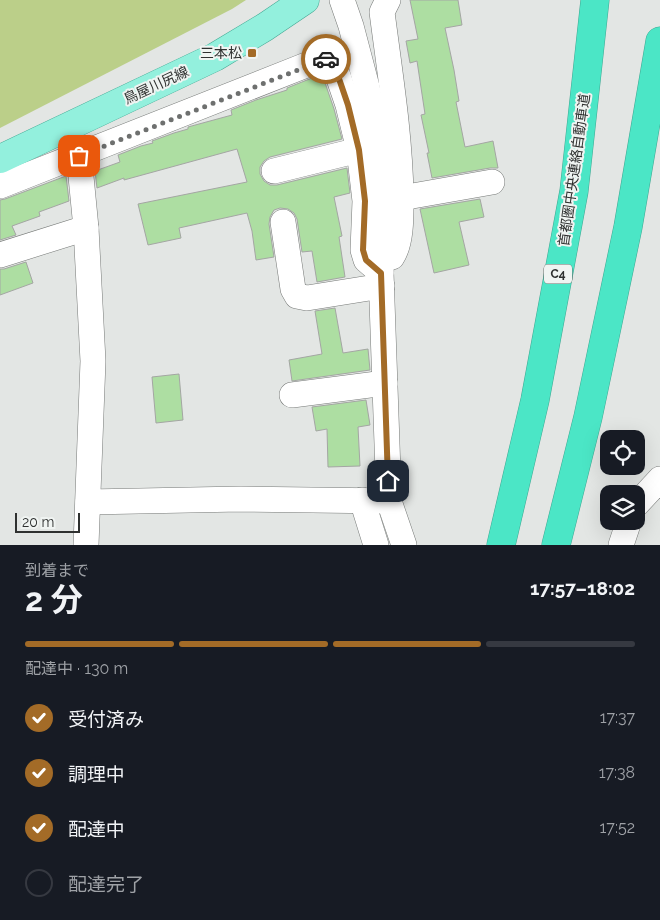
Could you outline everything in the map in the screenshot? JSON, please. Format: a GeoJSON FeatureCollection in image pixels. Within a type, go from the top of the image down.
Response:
{"type":"FeatureCollection","features":[{"type":"Feature","properties":{"kind":"highway","name":"首都圏中央連絡自動車道"},"geometry":{"type":"LineString","coordinates":[[500,545],[535,400],[574,191],[595,0]]}},
{"type":"Feature","properties":{"kind":"highway"},"geometry":{"type":"LineString","coordinates":[[556,545],[588,417],[628,227],[660,41]]}},
{"type":"Feature","properties":{"kind":"main road","name":"鳥屋川尻線"},"geometry":{"type":"LineString","coordinates":[[0,159],[215,57],[305,0]]}},
{"type":"Feature","properties":{"kind":"street"},"geometry":{"type":"LineString","coordinates":[[342,0],[367,87],[380,151],[383,211],[381,279],[389,501],[404,545]]}},
{"type":"Feature","properties":{"kind":"street"},"geometry":{"type":"LineString","coordinates":[[283,222],[293,289],[297,296],[302,298],[381,279],[396,250],[400,229],[400,166],[382,12],[388,0]]}},
{"type":"Feature","properties":{"kind":"street"},"geometry":{"type":"LineString","coordinates":[[0,186],[324,58],[329,59],[334,64],[348,105],[359,150],[365,201],[363,250],[366,260],[381,279]]}},
{"type":"Feature","properties":{"kind":"street"},"geometry":{"type":"LineString","coordinates":[[274,171],[359,150]]}},
{"type":"Feature","properties":{"kind":"street"},"geometry":{"type":"LineString","coordinates":[[79,156],[86,228],[93,361],[86,545]]}},
{"type":"Feature","properties":{"kind":"street"},"geometry":{"type":"LineString","coordinates":[[401,198],[492,182]]}},
{"type":"Feature","properties":{"kind":"street"},"geometry":{"type":"LineString","coordinates":[[0,255],[86,228]]}},
{"type":"Feature","properties":{"kind":"street"},"geometry":{"type":"LineString","coordinates":[[292,395],[385,383]]}},
{"type":"Feature","properties":{"kind":"street"},"geometry":{"type":"LineString","coordinates":[[645,495],[660,479]]}},
{"type":"Feature","properties":{"kind":"street"},"geometry":{"type":"LineString","coordinates":[[88,502],[241,499],[389,501]]}},
{"type":"Feature","properties":{"kind":"street"},"geometry":{"type":"LineString","coordinates":[[362,500],[376,545]]}},
{"type":"Feature","properties":{"kind":"street"},"geometry":{"type":"LineString","coordinates":[[621,545],[626,530]]}},
{"type":"Feature","properties":{"kind":"green space"},"geometry":{"type":"Polygon","coordinates":[[[0,0],[246,0],[232,9],[0,128],[0,0]]]}},
{"type":"Feature","properties":{"kind":"building"},"geometry":{"type":"Polygon","coordinates":[[[410,0],[458,0],[462,25],[445,28],[454,70],[459,101],[456,102],[465,147],[493,141],[498,168],[432,178],[421,115],[425,114],[417,61],[410,63],[406,41],[418,39],[410,0]]]}},
{"type":"Feature","properties":{"kind":"building"},"geometry":{"type":"Polygon","coordinates":[[[322,74],[342,139],[270,157],[260,167],[260,174],[264,181],[270,185],[277,185],[347,168],[350,193],[334,197],[342,236],[339,237],[345,277],[317,282],[312,251],[302,252],[297,219],[294,213],[288,209],[280,208],[274,210],[270,217],[269,224],[274,257],[256,260],[252,231],[247,213],[179,228],[181,238],[148,245],[138,204],[247,182],[237,149],[124,180],[124,178],[97,188],[95,171],[120,162],[118,155],[188,129],[188,127],[232,115],[231,110],[287,90],[287,88],[322,74]]]}},
{"type":"Feature","properties":{"kind":"building"},"geometry":{"type":"Polygon","coordinates":[[[66,176],[69,201],[39,212],[40,216],[12,226],[16,235],[0,240],[0,200],[66,176]]]}},
{"type":"Feature","properties":{"kind":"building"},"geometry":{"type":"Polygon","coordinates":[[[480,199],[484,217],[459,222],[469,265],[434,273],[420,209],[480,199]]]}},
{"type":"Feature","properties":{"kind":"building"},"geometry":{"type":"Polygon","coordinates":[[[26,262],[33,283],[0,295],[0,269],[26,262]]]}},
{"type":"Feature","properties":{"kind":"building"},"geometry":{"type":"Polygon","coordinates":[[[335,308],[343,353],[368,349],[370,370],[292,381],[289,360],[322,354],[315,311],[335,308]]]}},
{"type":"Feature","properties":{"kind":"building"},"geometry":{"type":"Polygon","coordinates":[[[179,374],[183,420],[156,423],[152,377],[179,374]]]}},
{"type":"Feature","properties":{"kind":"building"},"geometry":{"type":"Polygon","coordinates":[[[366,400],[370,425],[358,427],[360,466],[328,467],[327,429],[316,431],[312,407],[366,400]]]}},
{"type":"Feature","properties":{"kind":"way so far"},"geometry":{"type":"LineString","coordinates":[[79,156],[324,58],[326,59]]}},
{"type":"Feature","properties":{"kind":"place","name":"三本松"},"geometry":{"type":"Point","coordinates":[252,53]}},
{"type":"Feature","properties":{"kind":"route"},"geometry":{"type":"LineString","coordinates":[[326,59],[329,59],[334,64],[348,105],[359,150],[365,201],[363,250],[366,260],[381,273],[388,481]]}}]}
